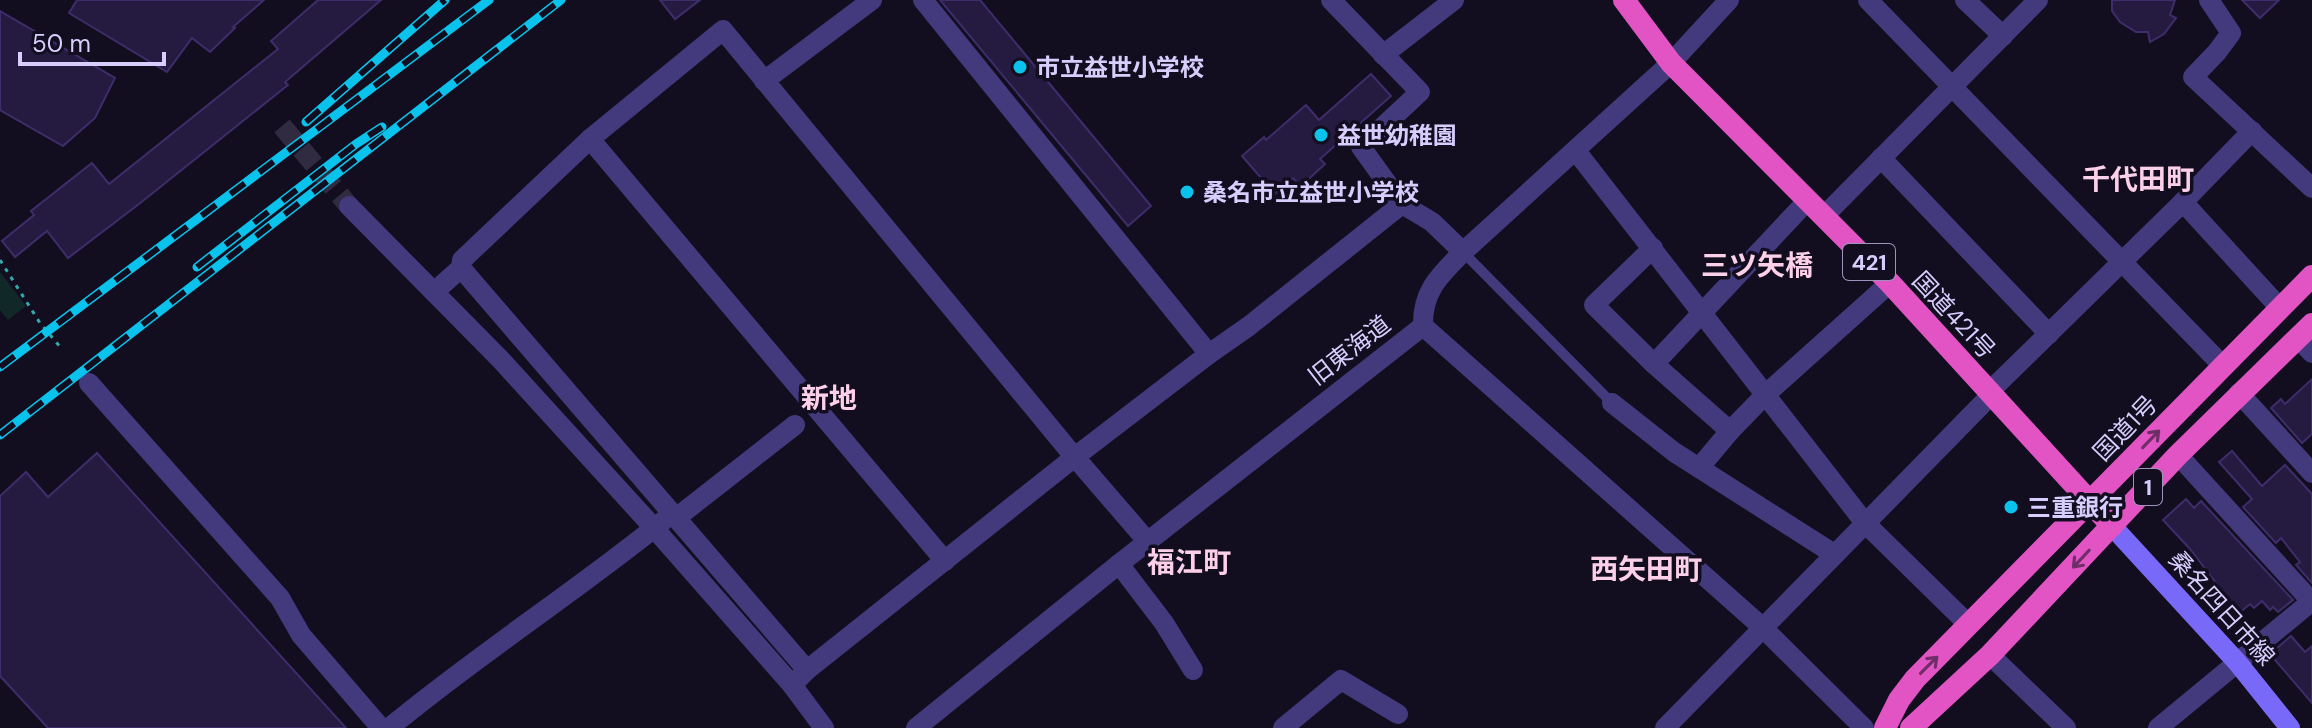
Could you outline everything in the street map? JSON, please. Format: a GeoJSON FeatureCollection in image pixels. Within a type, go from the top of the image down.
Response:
{"type":"FeatureCollection","features":[{"type":"Feature","properties":{"kind":"highway","name":"国道421号"},"geometry":{"type":"LineString","coordinates":[[1624,0],[1671,63],[1890,283],[2112,526]]}},
{"type":"Feature","properties":{"kind":"highway","name":"国道1号"},"geometry":{"type":"LineString","coordinates":[[1885,728],[1899,700],[1915,679],[2312,276]]}},
{"type":"Feature","properties":{"kind":"highway","name":"1"},"geometry":{"type":"LineString","coordinates":[[1911,728],[1990,655],[2239,393],[2307,338]]}},
{"type":"Feature","properties":{"kind":"main road","name":"桑名四日市線"},"geometry":{"type":"LineString","coordinates":[[2112,526],[2237,662],[2290,728]]}},
{"type":"Feature","properties":{"kind":"street"},"geometry":{"type":"LineString","coordinates":[[764,81],[872,0]]}},
{"type":"Feature","properties":{"kind":"street"},"geometry":{"type":"LineString","coordinates":[[923,0],[1209,354]]}},
{"type":"Feature","properties":{"kind":"street"},"geometry":{"type":"LineString","coordinates":[[1331,0],[1420,92],[1361,147],[1402,204],[1432,222],[1463,252]]}},
{"type":"Feature","properties":{"kind":"street"},"geometry":{"type":"LineString","coordinates":[[1423,326],[1422,308],[1435,280],[1671,63],[1729,0]]}},
{"type":"Feature","properties":{"kind":"street"},"geometry":{"type":"LineString","coordinates":[[1868,0],[2223,366]]}},
{"type":"Feature","properties":{"kind":"street"},"geometry":{"type":"LineString","coordinates":[[1965,0],[2003,36]]}},
{"type":"Feature","properties":{"kind":"street"},"geometry":{"type":"LineString","coordinates":[[1824,216],[2038,0]]}},
{"type":"Feature","properties":{"kind":"street"},"geometry":{"type":"LineString","coordinates":[[2209,0],[2231,33],[2193,77],[2312,188]]}},
{"type":"Feature","properties":{"kind":"street"},"geometry":{"type":"LineString","coordinates":[[1383,55],[1451,1]]}},
{"type":"Feature","properties":{"kind":"street"},"geometry":{"type":"LineString","coordinates":[[434,292],[461,268],[462,260],[590,139],[723,30],[1148,542]]}},
{"type":"Feature","properties":{"kind":"street"},"geometry":{"type":"LineString","coordinates":[[1665,728],[1990,393],[2252,131]]}},
{"type":"Feature","properties":{"kind":"street"},"geometry":{"type":"LineString","coordinates":[[590,139],[945,561]]}},
{"type":"Feature","properties":{"kind":"street"},"geometry":{"type":"LineString","coordinates":[[1576,151],[1865,523],[1969,625]]}},
{"type":"Feature","properties":{"kind":"street"},"geometry":{"type":"LineString","coordinates":[[1881,158],[2049,334]]}},
{"type":"Feature","properties":{"kind":"street"},"geometry":{"type":"LineString","coordinates":[[1654,364],[1808,200]]}},
{"type":"Feature","properties":{"kind":"street"},"geometry":{"type":"LineString","coordinates":[[2183,202],[2280,308]]}},
{"type":"Feature","properties":{"kind":"street"},"geometry":{"type":"LineString","coordinates":[[799,678],[1076,456],[1249,326],[1402,204]]}},
{"type":"Feature","properties":{"kind":"street"},"geometry":{"type":"LineString","coordinates":[[349,206],[501,360],[654,528],[799,678]]}},
{"type":"Feature","properties":{"kind":"street"},"geometry":{"type":"LineString","coordinates":[[1653,248],[1594,305],[1654,364],[1730,431]]}},
{"type":"Feature","properties":{"kind":"street"},"geometry":{"type":"LineString","coordinates":[[461,268],[674,516],[799,678],[824,728]]}},
{"type":"Feature","properties":{"kind":"street"},"geometry":{"type":"LineString","coordinates":[[1699,468],[1766,394],[1890,283]]}},
{"type":"Feature","properties":{"kind":"street","name":"旧東海道"},"geometry":{"type":"LineString","coordinates":[[916,728],[1423,326],[1762,627],[1864,728]]}},
{"type":"Feature","properties":{"kind":"street"},"geometry":{"type":"LineString","coordinates":[[89,383],[280,598],[301,635],[381,728]]}},
{"type":"Feature","properties":{"kind":"street"},"geometry":{"type":"LineString","coordinates":[[2239,393],[2312,473]]}},
{"type":"Feature","properties":{"kind":"street"},"geometry":{"type":"LineString","coordinates":[[1612,403],[1674,452],[1834,554]]}},
{"type":"Feature","properties":{"kind":"street"},"geometry":{"type":"LineString","coordinates":[[389,728],[795,425]]}},
{"type":"Feature","properties":{"kind":"street"},"geometry":{"type":"LineString","coordinates":[[2158,728],[2312,602],[2178,455]]}},
{"type":"Feature","properties":{"kind":"street"},"geometry":{"type":"LineString","coordinates":[[1119,564],[1164,623],[1193,670]]}},
{"type":"Feature","properties":{"kind":"street"},"geometry":{"type":"LineString","coordinates":[[1990,655],[2066,728]]}},
{"type":"Feature","properties":{"kind":"street"},"geometry":{"type":"LineString","coordinates":[[1283,728],[1341,680],[1398,714]]}},
{"type":"Feature","properties":{"kind":"lane"},"geometry":{"type":"LineString","coordinates":[[1463,252],[1612,403]]}},
{"type":"Feature","properties":{"kind":"path"},"geometry":{"type":"LineString","coordinates":[[0,260],[40,323],[62,349]]}},
{"type":"Feature","properties":{"kind":"green space"},"geometry":{"type":"Polygon","coordinates":[[[0,272],[26,306],[8,320],[0,310],[0,272]]]}},
{"type":"Feature","properties":{"kind":"building"},"geometry":{"type":"Polygon","coordinates":[[[77,0],[264,0],[210,52],[192,38],[167,72],[69,13],[77,0]]]}},
{"type":"Feature","properties":{"kind":"building"},"geometry":{"type":"Polygon","coordinates":[[[318,0],[381,0],[285,82],[288,85],[68,258],[47,231],[15,257],[2,241],[34,215],[31,211],[92,163],[109,184],[278,49],[271,41],[318,0]]]}},
{"type":"Feature","properties":{"kind":"building"},"geometry":{"type":"Polygon","coordinates":[[[660,0],[700,0],[675,19],[660,0]]]}},
{"type":"Feature","properties":{"kind":"building"},"geometry":{"type":"Polygon","coordinates":[[[940,0],[980,0],[1151,206],[1128,226],[940,0]]]}},
{"type":"Feature","properties":{"kind":"building"},"geometry":{"type":"Polygon","coordinates":[[[2112,0],[2175,0],[2170,15],[2176,18],[2164,34],[2150,42],[2148,32],[2136,32],[2120,22],[2112,11],[2112,0]]]}},
{"type":"Feature","properties":{"kind":"building"},"geometry":{"type":"Polygon","coordinates":[[[2242,0],[2279,0],[2260,18],[2242,0]]]}},
{"type":"Feature","properties":{"kind":"building"},"geometry":{"type":"Polygon","coordinates":[[[0,11],[115,78],[95,118],[63,146],[0,110],[0,11]]]}},
{"type":"Feature","properties":{"kind":"building"},"geometry":{"type":"Polygon","coordinates":[[[1371,74],[1391,96],[1320,159],[1325,164],[1301,186],[1293,178],[1275,194],[1242,156],[1264,137],[1266,140],[1306,105],[1319,120],[1371,74]]]}},
{"type":"Feature","properties":{"kind":"building"},"geometry":{"type":"Polygon","coordinates":[[[2312,379],[2312,434],[2302,443],[2271,408],[2281,399],[2285,404],[2312,379]]]}},
{"type":"Feature","properties":{"kind":"building"},"geometry":{"type":"Polygon","coordinates":[[[2232,451],[2262,486],[2285,465],[2312,494],[2312,583],[2296,565],[2300,562],[2281,538],[2276,543],[2243,507],[2252,499],[2219,462],[2232,451]]]}},
{"type":"Feature","properties":{"kind":"building"},"geometry":{"type":"Polygon","coordinates":[[[97,453],[346,728],[48,728],[0,676],[0,496],[26,472],[48,497],[97,453]]]}},
{"type":"Feature","properties":{"kind":"building"},"geometry":{"type":"Polygon","coordinates":[[[2186,499],[2194,508],[2201,501],[2293,600],[2278,612],[2273,607],[2270,610],[2262,601],[2254,608],[2250,604],[2239,613],[2190,549],[2163,520],[2186,499]]]}},
{"type":"Feature","properties":{"kind":"building"},"geometry":{"type":"Polygon","coordinates":[[[2291,636],[2305,652],[2312,646],[2312,703],[2270,654],[2291,636]]]}},
{"type":"Feature","properties":{"kind":"tunnel"},"geometry":{"type":"LineString","coordinates":[[282,126],[349,206]]}},
{"type":"Feature","properties":{"kind":"railway"},"geometry":{"type":"LineString","coordinates":[[306,122],[445,0]]}},
{"type":"Feature","properties":{"kind":"railway"},"geometry":{"type":"LineString","coordinates":[[0,367],[489,0]]}},
{"type":"Feature","properties":{"kind":"railway"},"geometry":{"type":"LineString","coordinates":[[0,435],[561,0]]}},
{"type":"Feature","properties":{"kind":"railway"},"geometry":{"type":"LineString","coordinates":[[197,267],[382,127]]}},
{"type":"Feature","properties":{"kind":"place","name":"市立益世小学校"},"geometry":{"type":"Point","coordinates":[1020,67]}},
{"type":"Feature","properties":{"kind":"place","name":"益世幼稚園"},"geometry":{"type":"Point","coordinates":[1321,135]}},
{"type":"Feature","properties":{"kind":"place","name":"桑名市立益世小学校"},"geometry":{"type":"Point","coordinates":[1187,192]}},
{"type":"Feature","properties":{"kind":"place","name":"三重銀行"},"geometry":{"type":"Point","coordinates":[2011,507]}},
{"type":"Feature","properties":{"kind":"district","name":"千代田町"},"geometry":{"type":"Point","coordinates":[2138,179]}},
{"type":"Feature","properties":{"kind":"district","name":"三ツ矢橋"},"geometry":{"type":"Point","coordinates":[1757,265]}},
{"type":"Feature","properties":{"kind":"district","name":"新地"},"geometry":{"type":"Point","coordinates":[829,398]}},
{"type":"Feature","properties":{"kind":"district","name":"福江町"},"geometry":{"type":"Point","coordinates":[1189,562]}},
{"type":"Feature","properties":{"kind":"district","name":"西矢田町"},"geometry":{"type":"Point","coordinates":[1646,569]}}]}
